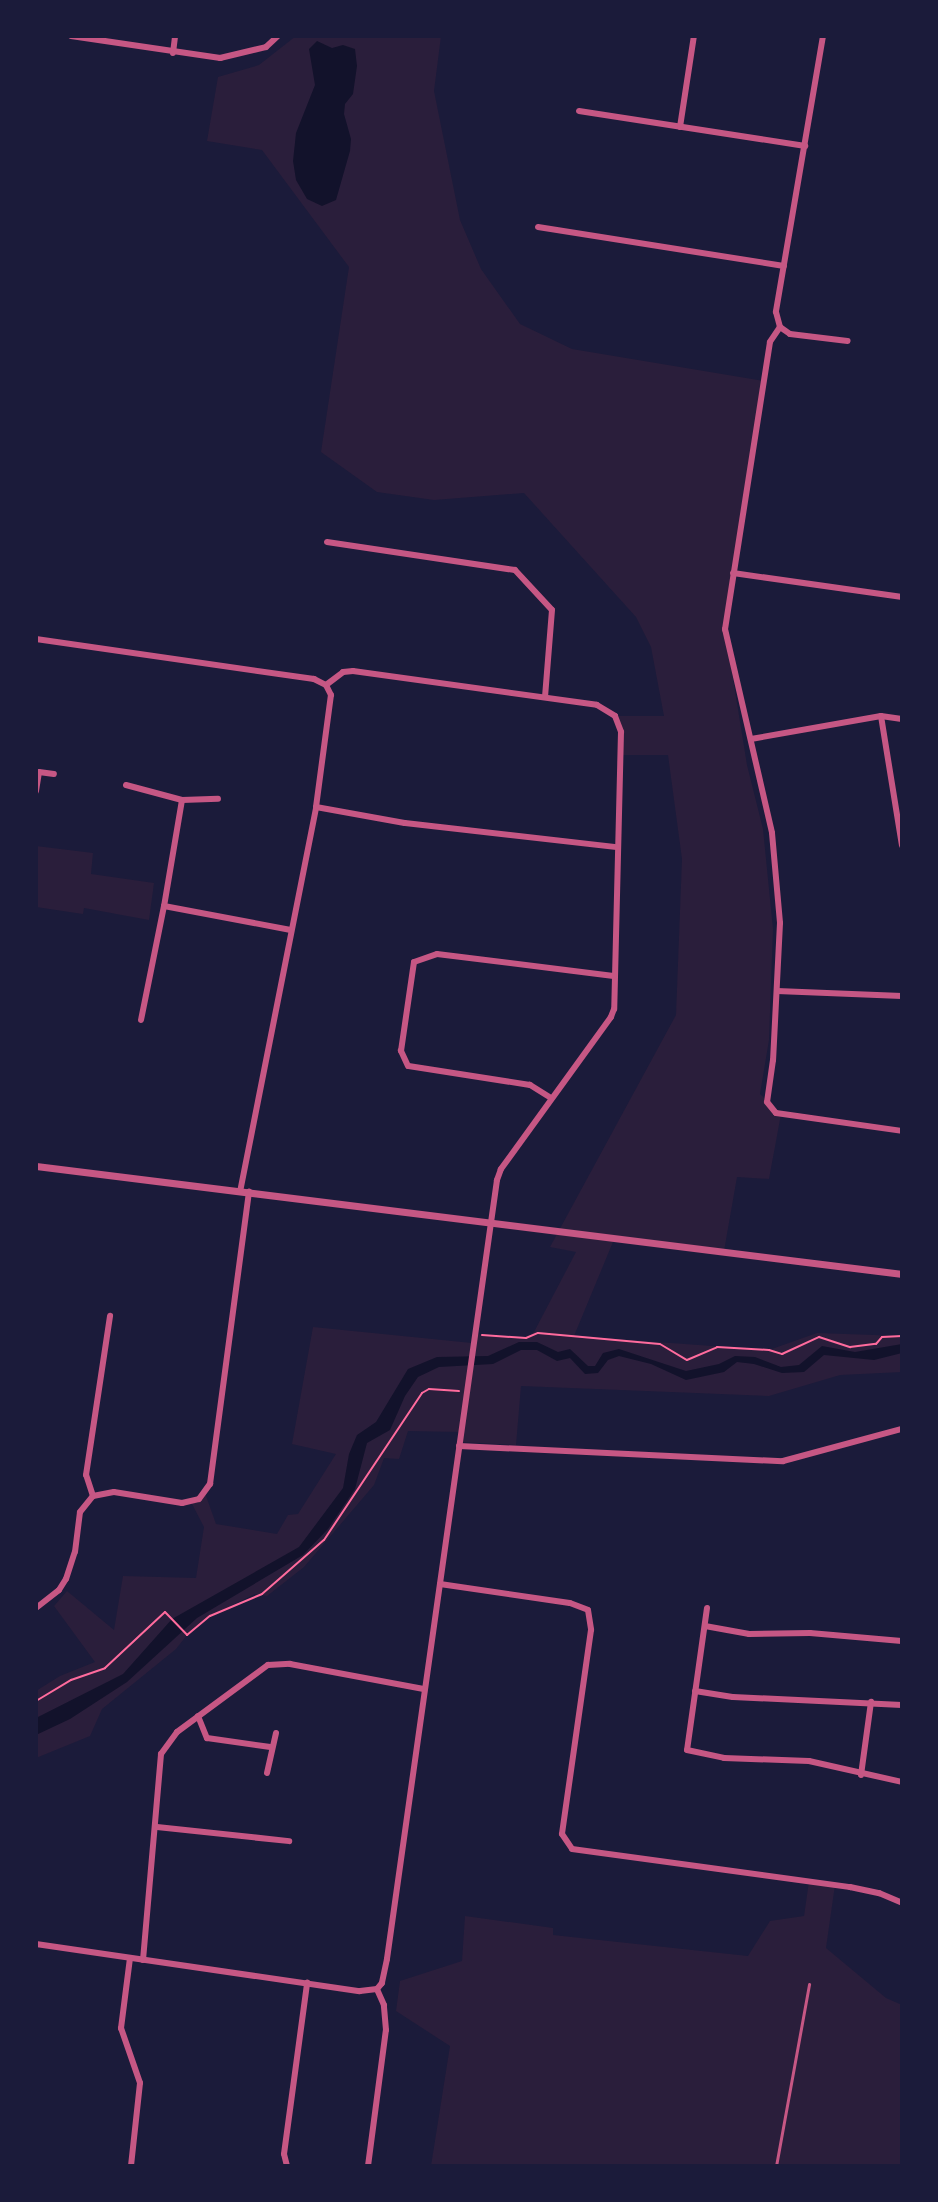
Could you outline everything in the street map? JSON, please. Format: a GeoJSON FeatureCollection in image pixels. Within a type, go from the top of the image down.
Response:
{"type":"FeatureCollection","features":[{"type":"Feature","properties":{"kind":"street"},"geometry":{"type":"LineString","coordinates":[[71,36],[220,58],[243,55],[266,47],[278,36]]}},
{"type":"Feature","properties":{"kind":"street"},"geometry":{"type":"LineString","coordinates":[[173,53],[175,36]]}},
{"type":"Feature","properties":{"kind":"street"},"geometry":{"type":"LineString","coordinates":[[680,127],[694,36]]}},
{"type":"Feature","properties":{"kind":"street"},"geometry":{"type":"LineString","coordinates":[[823,36],[776,312],[780,327],[790,334],[848,341]]}},
{"type":"Feature","properties":{"kind":"street"},"geometry":{"type":"LineString","coordinates":[[579,111],[805,146]]}},
{"type":"Feature","properties":{"kind":"street"},"geometry":{"type":"LineString","coordinates":[[538,227],[784,266]]}},
{"type":"Feature","properties":{"kind":"street"},"geometry":{"type":"LineString","coordinates":[[780,327],[770,342],[726,635],[772,833],[780,923],[773,1060],[766,1096],[773,1111],[902,1131]]}},
{"type":"Feature","properties":{"kind":"street"},"geometry":{"type":"LineString","coordinates":[[327,542],[515,570],[552,610],[545,697]]}},
{"type":"Feature","properties":{"kind":"street"},"geometry":{"type":"LineString","coordinates":[[733,573],[902,597]]}},
{"type":"Feature","properties":{"kind":"street"},"geometry":{"type":"LineString","coordinates":[[36,639],[306,678],[326,685],[331,695],[316,807],[244,1192],[210,1484],[199,1499],[182,1503],[114,1492],[93,1496],[80,1512],[75,1552],[66,1579],[59,1590],[36,1608]]}},
{"type":"Feature","properties":{"kind":"street"},"geometry":{"type":"LineString","coordinates":[[36,1944],[360,1991],[377,1989],[382,1983],[490,1221],[501,1169],[611,1017],[622,759],[619,724],[606,709],[571,701],[353,671],[343,672],[326,685]]}},
{"type":"Feature","properties":{"kind":"street"},"geometry":{"type":"LineString","coordinates":[[751,739],[881,716],[902,719]]}},
{"type":"Feature","properties":{"kind":"street"},"geometry":{"type":"LineString","coordinates":[[881,716],[902,845]]}},
{"type":"Feature","properties":{"kind":"street"},"geometry":{"type":"LineString","coordinates":[[36,791],[37,771],[54,774]]}},
{"type":"Feature","properties":{"kind":"street"},"geometry":{"type":"LineString","coordinates":[[126,785],[159,791],[182,800],[218,799]]}},
{"type":"Feature","properties":{"kind":"street"},"geometry":{"type":"LineString","coordinates":[[141,1020],[182,800]]}},
{"type":"Feature","properties":{"kind":"street"},"geometry":{"type":"LineString","coordinates":[[316,807],[405,823],[617,847]]}},
{"type":"Feature","properties":{"kind":"street"},"geometry":{"type":"LineString","coordinates":[[164,906],[291,930]]}},
{"type":"Feature","properties":{"kind":"street"},"geometry":{"type":"LineString","coordinates":[[551,1098],[530,1085],[408,1066],[401,1051],[414,962],[437,954],[614,976]]}},
{"type":"Feature","properties":{"kind":"street"},"geometry":{"type":"LineString","coordinates":[[777,991],[902,996]]}},
{"type":"Feature","properties":{"kind":"street"},"geometry":{"type":"LineString","coordinates":[[36,1166],[902,1274]]}},
{"type":"Feature","properties":{"kind":"street"},"geometry":{"type":"LineString","coordinates":[[93,1496],[86,1475],[110,1316]]}},
{"type":"Feature","properties":{"kind":"street"},"geometry":{"type":"LineString","coordinates":[[459,1446],[773,1461],[902,1429]]}},
{"type":"Feature","properties":{"kind":"street"},"geometry":{"type":"LineString","coordinates":[[440,1584],[570,1603],[588,1610],[591,1630],[562,1834],[572,1849],[850,1887],[879,1893],[902,1903]]}},
{"type":"Feature","properties":{"kind":"street"},"geometry":{"type":"LineString","coordinates":[[707,1608],[686,1746],[692,1753],[809,1761],[902,1782]]}},
{"type":"Feature","properties":{"kind":"street"},"geometry":{"type":"LineString","coordinates":[[705,1626],[749,1634],[810,1633],[902,1641]]}},
{"type":"Feature","properties":{"kind":"street"},"geometry":{"type":"LineString","coordinates":[[143,1960],[161,1754],[167,1742],[268,1665],[290,1664],[424,1689]]}},
{"type":"Feature","properties":{"kind":"street"},"geometry":{"type":"LineString","coordinates":[[695,1691],[733,1697],[902,1705]]}},
{"type":"Feature","properties":{"kind":"street"},"geometry":{"type":"LineString","coordinates":[[861,1775],[871,1702]]}},
{"type":"Feature","properties":{"kind":"street"},"geometry":{"type":"LineString","coordinates":[[198,1716],[207,1738],[270,1747]]}},
{"type":"Feature","properties":{"kind":"street"},"geometry":{"type":"LineString","coordinates":[[267,1773],[270,1747],[276,1733]]}},
{"type":"Feature","properties":{"kind":"street"},"geometry":{"type":"LineString","coordinates":[[157,1827],[289,1841]]}},
{"type":"Feature","properties":{"kind":"street"},"geometry":{"type":"LineString","coordinates":[[130,1958],[121,2028],[140,2083],[131,2166]]}},
{"type":"Feature","properties":{"kind":"street"},"geometry":{"type":"LineString","coordinates":[[287,2166],[284,2154],[307,1983]]}},
{"type":"Feature","properties":{"kind":"street"},"geometry":{"type":"LineString","coordinates":[[368,2166],[386,2030],[384,2005],[377,1989]]}},
{"type":"Feature","properties":{"kind":"lane"},"geometry":{"type":"LineString","coordinates":[[776,2166],[809,1984]]}},
{"type":"Feature","properties":{"kind":"path"},"geometry":{"type":"LineString","coordinates":[[474,1334],[526,1338],[538,1333],[660,1344],[687,1360],[717,1347],[769,1350],[782,1354],[819,1337],[850,1347],[876,1344],[882,1337],[902,1336]]}},
{"type":"Feature","properties":{"kind":"path"},"geometry":{"type":"LineString","coordinates":[[36,1701],[71,1680],[105,1668],[165,1612],[187,1635],[210,1616],[262,1594],[324,1540],[422,1393],[429,1389],[466,1391]]}},
{"type":"Feature","properties":{"kind":"shaded area"},"geometry":{"type":"Polygon","coordinates":[[[296,36],[441,36],[434,91],[460,220],[481,269],[520,324],[572,349],[764,381],[725,629],[747,765],[763,829],[773,929],[769,1040],[760,1094],[781,1114],[769,1179],[737,1177],[724,1251],[615,1237],[574,1336],[769,1350],[817,1333],[902,1336],[902,1372],[840,1375],[769,1396],[521,1386],[516,1445],[460,1442],[461,1432],[408,1431],[399,1459],[384,1458],[374,1485],[304,1567],[267,1596],[255,1594],[210,1616],[176,1649],[102,1709],[90,1736],[36,1758],[36,1691],[60,1676],[95,1662],[54,1606],[67,1591],[114,1630],[123,1576],[196,1578],[204,1527],[191,1502],[205,1493],[216,1524],[277,1534],[288,1515],[298,1514],[336,1454],[292,1444],[313,1327],[472,1343],[474,1334],[526,1338],[534,1332],[576,1252],[550,1247],[676,1015],[682,859],[668,755],[622,755],[621,732],[615,716],[664,716],[651,647],[636,617],[524,493],[434,500],[377,492],[321,452],[349,267],[262,150],[207,141],[218,77],[259,65],[296,36]]]}},
{"type":"Feature","properties":{"kind":"shaded area"},"geometry":{"type":"Polygon","coordinates":[[[317,41],[332,48],[343,45],[355,49],[357,66],[353,94],[345,104],[344,114],[351,139],[350,151],[336,200],[322,206],[307,199],[296,180],[293,161],[296,133],[315,85],[309,49],[317,41]]]}},
{"type":"Feature","properties":{"kind":"shaded area"},"geometry":{"type":"Polygon","coordinates":[[[36,846],[93,853],[91,874],[154,883],[149,920],[84,908],[83,914],[36,907],[36,846]]]}},
{"type":"Feature","properties":{"kind":"shaded area"},"geometry":{"type":"Polygon","coordinates":[[[519,1342],[537,1342],[558,1352],[570,1349],[588,1366],[595,1366],[603,1353],[619,1349],[686,1371],[719,1364],[735,1356],[755,1357],[781,1367],[799,1365],[822,1346],[855,1352],[902,1344],[902,1353],[874,1360],[824,1355],[804,1372],[782,1373],[737,1362],[724,1372],[686,1380],[651,1364],[619,1356],[608,1360],[598,1373],[585,1374],[570,1358],[557,1361],[537,1350],[521,1350],[493,1364],[439,1367],[418,1377],[405,1396],[390,1430],[367,1443],[355,1489],[328,1529],[303,1555],[197,1618],[127,1682],[70,1719],[36,1735],[36,1718],[123,1674],[172,1619],[299,1547],[343,1488],[349,1454],[357,1435],[376,1422],[408,1369],[437,1357],[488,1356],[519,1342]]]}},
{"type":"Feature","properties":{"kind":"shaded area"},"geometry":{"type":"Polygon","coordinates":[[[809,1881],[835,1885],[826,1948],[886,1998],[902,2005],[902,2166],[431,2166],[450,2046],[396,2011],[400,1981],[462,1961],[465,1916],[553,1928],[553,1935],[748,1956],[770,1921],[804,1916],[809,1881]]]}}]}
